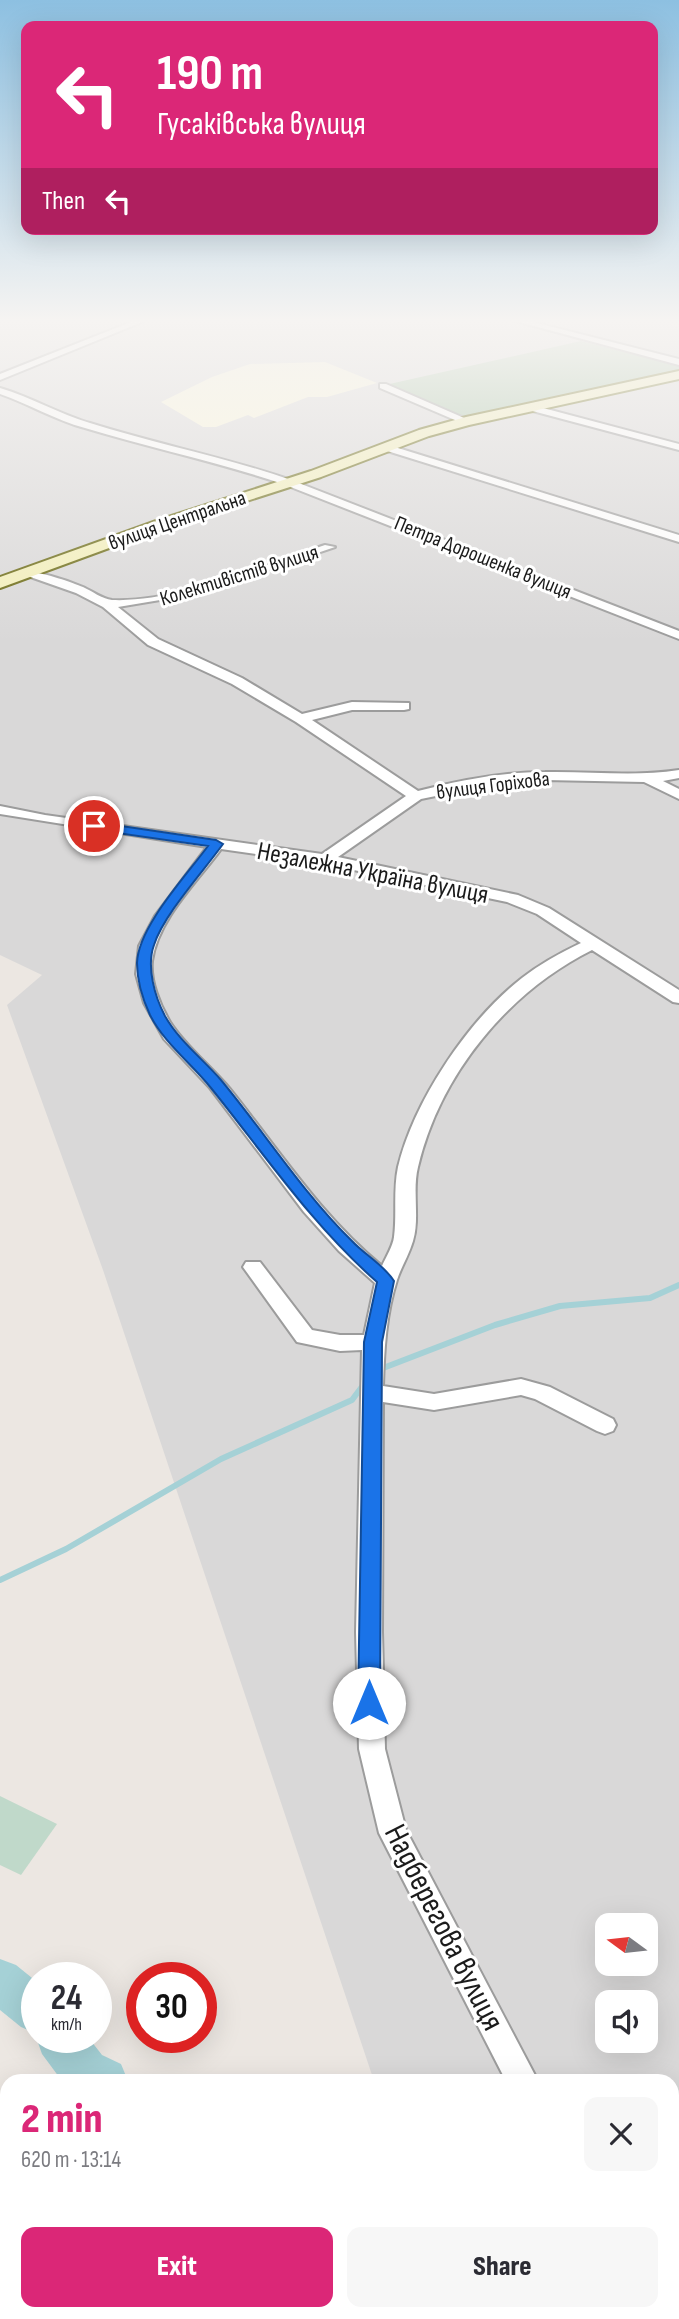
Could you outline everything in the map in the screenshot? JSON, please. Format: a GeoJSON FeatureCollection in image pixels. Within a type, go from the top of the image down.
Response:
{"type":"FeatureCollection","features":[{"type":"Feature","properties":{"kind":"street","name":"Петра Дорошенка вулиця"},"geometry":{"type":"LineString","coordinates":[[89,426],[232,463],[287,482],[679,635]]}},
{"type":"Feature","properties":{"kind":"street","name":"вулиця Центральна"},"geometry":{"type":"LineString","coordinates":[[0,583],[164,523],[316,474],[385,447],[450,426]]}},
{"type":"Feature","properties":{"kind":"street"},"geometry":{"type":"LineString","coordinates":[[601,426],[679,447]]}},
{"type":"Feature","properties":{"kind":"street"},"geometry":{"type":"LineString","coordinates":[[385,447],[679,539]]}},
{"type":"Feature","properties":{"kind":"street","name":"Колективістів вулиця"},"geometry":{"type":"LineString","coordinates":[[107,604],[146,602],[177,596],[329,547]]}},
{"type":"Feature","properties":{"kind":"street","name":"Колективістів вулиця"},"geometry":{"type":"LineString","coordinates":[[28,574],[80,590],[107,604],[153,642],[237,681],[301,719],[416,796]]}},
{"type":"Feature","properties":{"kind":"street"},"geometry":{"type":"LineString","coordinates":[[301,719],[342,705],[358,703],[404,706]]}},
{"type":"Feature","properties":{"kind":"street","name":"вулиця Горіхова"},"geometry":{"type":"LineString","coordinates":[[325,859],[416,796],[491,781],[540,776],[650,780],[679,774]]}},
{"type":"Feature","properties":{"kind":"street"},"geometry":{"type":"LineString","coordinates":[[650,780],[679,795]]}},
{"type":"Feature","properties":{"kind":"street","name":"Незалежна Україна вулиця"},"geometry":{"type":"LineString","coordinates":[[0,810],[325,859],[512,898],[543,911],[679,998]]}},
{"type":"Feature","properties":{"kind":"street"},"geometry":{"type":"LineString","coordinates":[[216,844],[160,921],[147,944],[144,963],[147,986],[157,1015],[167,1031],[214,1082],[314,1210],[346,1246],[386,1281]]}},
{"type":"Feature","properties":{"kind":"street","name":"Надберегова вулиця"},"geometry":{"type":"LineString","coordinates":[[519,2074],[393,1833],[372,1749],[369,1632],[373,1342],[386,1281],[404,1239],[407,1170],[415,1143],[433,1102],[454,1065],[501,1005],[557,961],[593,943]]}},
{"type":"Feature","properties":{"kind":"street"},"geometry":{"type":"LineString","coordinates":[[253,1266],[305,1337],[340,1343],[373,1342]]}},
{"type":"Feature","properties":{"kind":"street"},"geometry":{"type":"LineString","coordinates":[[373,1392],[434,1402],[521,1387],[542,1393],[605,1425]]}},
{"type":"Feature","properties":{"kind":"shaded area"},"geometry":{"type":"Polygon","coordinates":[[[0,426],[679,426],[679,2074],[372,2074],[103,1270],[7,1005],[42,975],[0,955],[0,426]]]}},
{"type":"Feature","properties":{"kind":"green space"},"geometry":{"type":"Polygon","coordinates":[[[0,1796],[57,1824],[21,1875],[0,1865],[0,1796]]]}},
{"type":"Feature","properties":{"kind":"waterway"},"geometry":{"type":"LineString","coordinates":[[378,1370],[495,1325],[560,1306],[650,1298],[679,1285]]}},
{"type":"Feature","properties":{"kind":"waterway"},"geometry":{"type":"LineString","coordinates":[[0,1580],[66,1549],[221,1459],[352,1400],[364,1384]]}},
{"type":"Feature","properties":{"kind":"waterway"},"geometry":{"type":"LineString","coordinates":[[0,1981],[21,1998]]}},
{"type":"Feature","properties":{"kind":"waterway"},"geometry":{"type":"LineString","coordinates":[[71,2053],[89,2074]]}},
{"type":"Feature","properties":{"kind":"route"},"geometry":{"type":"LineString","coordinates":[[94,826],[216,844],[160,921],[147,944],[144,963],[147,986],[157,1015],[167,1031],[214,1082],[314,1210],[346,1246],[386,1281],[373,1342],[369,1703]]}}]}
